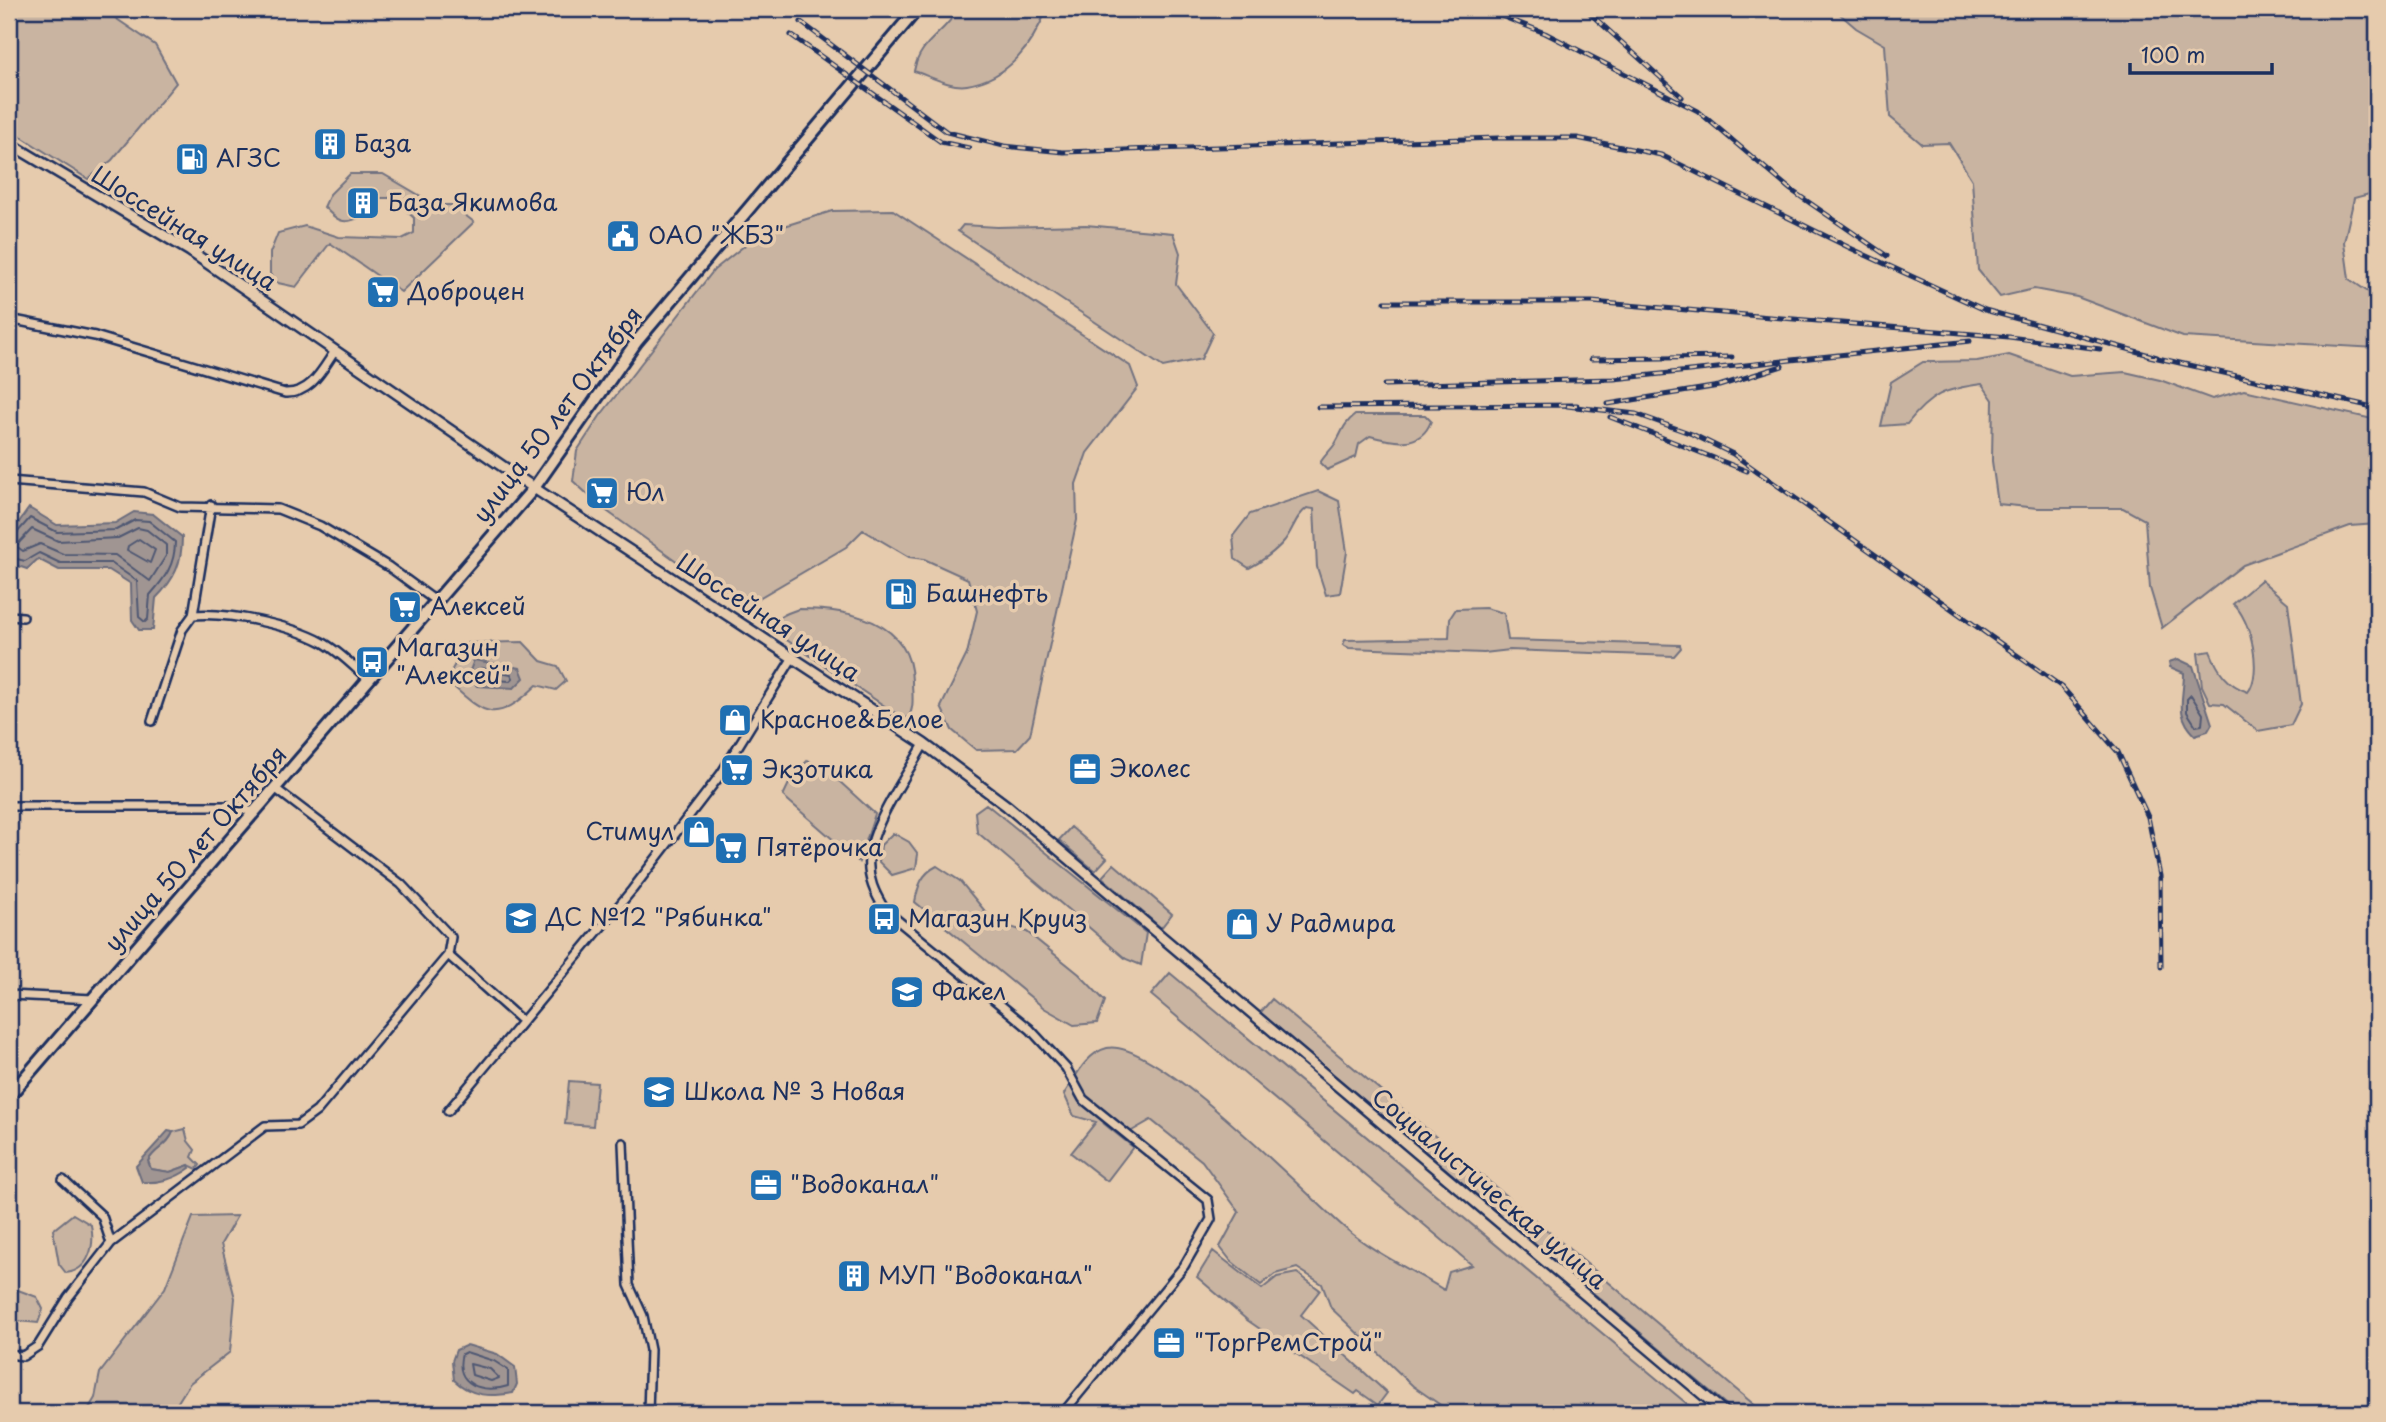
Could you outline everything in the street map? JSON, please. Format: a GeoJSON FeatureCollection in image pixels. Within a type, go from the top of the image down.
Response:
{"type":"FeatureCollection","features":[{"type":"Feature","properties":{"kind":"main road","name":"улица 50 лет Октября"},"geometry":{"type":"LineString","coordinates":[[9,1096],[534,488],[637,341],[917,9]]}},
{"type":"Feature","properties":{"kind":"street","name":"Шоссейная улица"},"geometry":{"type":"LineString","coordinates":[[9,143],[190,251],[534,488],[924,744],[1007,806],[1228,994]]}},
{"type":"Feature","properties":{"kind":"street"},"geometry":{"type":"LineString","coordinates":[[9,319],[95,336],[285,393],[296,393],[306,388],[335,351]]}},
{"type":"Feature","properties":{"kind":"street"},"geometry":{"type":"LineString","coordinates":[[9,481],[144,492],[180,507],[254,506],[299,515],[389,567],[437,602]]}},
{"type":"Feature","properties":{"kind":"street"},"geometry":{"type":"LineString","coordinates":[[152,721],[182,630],[193,615],[211,505]]}},
{"type":"Feature","properties":{"kind":"street"},"geometry":{"type":"LineString","coordinates":[[193,615],[234,618],[303,633],[324,643],[369,680]]}},
{"type":"Feature","properties":{"kind":"street"},"geometry":{"type":"LineString","coordinates":[[9,616],[23,617]]}},
{"type":"Feature","properties":{"kind":"street"},"geometry":{"type":"LineString","coordinates":[[448,1111],[632,890],[721,774],[793,657]]}},
{"type":"Feature","properties":{"kind":"street"},"geometry":{"type":"LineString","coordinates":[[924,744],[877,831],[869,858],[872,889],[880,902],[888,913],[1030,1029],[1066,1068],[1083,1098],[1208,1200],[1211,1219],[1184,1266],[1063,1413]]}},
{"type":"Feature","properties":{"kind":"street"},"geometry":{"type":"LineString","coordinates":[[9,1354],[23,1356],[38,1346],[68,1298],[111,1243],[265,1125],[299,1125],[317,1111],[448,955],[451,937],[401,884],[276,789]]}},
{"type":"Feature","properties":{"kind":"street"},"geometry":{"type":"LineString","coordinates":[[9,806],[226,806],[256,813]]}},
{"type":"Feature","properties":{"kind":"street"},"geometry":{"type":"LineString","coordinates":[[448,955],[522,1021]]}},
{"type":"Feature","properties":{"kind":"street","name":"Социалистическая улица"},"geometry":{"type":"LineString","coordinates":[[1228,994],[1725,1413]]}},
{"type":"Feature","properties":{"kind":"street"},"geometry":{"type":"LineString","coordinates":[[9,995],[93,999]]}},
{"type":"Feature","properties":{"kind":"street"},"geometry":{"type":"LineString","coordinates":[[623,1143],[629,1285],[643,1316],[650,1350],[648,1413]]}},
{"type":"Feature","properties":{"kind":"street"},"geometry":{"type":"LineString","coordinates":[[63,1180],[102,1216],[111,1243]]}},
{"type":"Feature","properties":{"kind":"shaded area"},"geometry":{"type":"Polygon","coordinates":[[[9,9],[102,9],[155,45],[176,83],[112,160],[88,179],[9,129],[9,9]]]}},
{"type":"Feature","properties":{"kind":"shaded area"},"geometry":{"type":"Polygon","coordinates":[[[958,9],[1047,9],[1026,47],[996,75],[961,85],[914,71],[921,52],[958,9]]]}},
{"type":"Feature","properties":{"kind":"shaded area"},"geometry":{"type":"Polygon","coordinates":[[[1834,9],[2377,9],[2377,192],[2354,198],[2344,242],[2349,279],[2377,298],[2377,348],[2183,337],[2077,297],[2034,289],[2000,297],[1978,270],[1972,180],[1949,143],[1922,144],[1890,117],[1885,45],[1856,28],[1834,9]]]}},
{"type":"Feature","properties":{"kind":"shaded area"},"geometry":{"type":"Polygon","coordinates":[[[350,174],[383,174],[436,205],[452,205],[474,222],[401,292],[330,243],[296,287],[278,283],[270,274],[270,253],[278,233],[305,226],[339,237],[402,239],[414,233],[414,218],[393,198],[375,198],[365,191],[352,209],[362,216],[341,221],[329,212],[324,207],[330,194],[350,174]]]}},
{"type":"Feature","properties":{"kind":"shaded area"},"geometry":{"type":"Polygon","coordinates":[[[893,210],[1130,366],[1138,387],[1087,453],[1076,484],[1077,520],[1030,735],[1017,749],[976,750],[952,730],[941,707],[967,654],[977,611],[968,579],[924,559],[909,557],[863,530],[846,547],[742,608],[604,509],[573,481],[577,451],[600,416],[714,270],[759,234],[832,211],[893,210]]]}},
{"type":"Feature","properties":{"kind":"shaded area"},"geometry":{"type":"Polygon","coordinates":[[[963,225],[1086,225],[1173,233],[1180,253],[1176,284],[1213,333],[1201,359],[1163,367],[958,231],[963,225]]]}},
{"type":"Feature","properties":{"kind":"shaded area"},"geometry":{"type":"Polygon","coordinates":[[[2009,355],[2070,376],[2125,372],[2160,380],[2212,399],[2244,390],[2377,420],[2377,524],[2350,526],[2243,565],[2162,628],[2150,588],[2145,520],[2123,508],[2038,508],[1998,504],[1992,461],[1993,400],[1982,384],[1958,388],[1931,399],[1907,424],[1881,426],[1891,382],[1923,362],[1977,361],[2009,355]]]}},
{"type":"Feature","properties":{"kind":"shaded area"},"geometry":{"type":"Polygon","coordinates":[[[1355,415],[1425,415],[1431,421],[1426,430],[1413,440],[1396,441],[1370,436],[1359,444],[1356,457],[1327,470],[1320,463],[1345,425],[1355,415]]]}},
{"type":"Feature","properties":{"kind":"shaded area"},"geometry":{"type":"Polygon","coordinates":[[[1318,491],[1339,501],[1347,552],[1340,593],[1326,595],[1317,567],[1314,509],[1307,508],[1303,511],[1285,540],[1258,563],[1249,568],[1235,559],[1233,536],[1250,514],[1318,491]]]}},
{"type":"Feature","properties":{"kind":"shaded area"},"geometry":{"type":"Polygon","coordinates":[[[2261,580],[2288,603],[2301,704],[2291,725],[2258,731],[2224,704],[2210,703],[2202,686],[2198,653],[2210,651],[2224,676],[2248,692],[2255,672],[2253,647],[2245,621],[2233,604],[2261,580]]]}},
{"type":"Feature","properties":{"kind":"shaded area"},"geometry":{"type":"Polygon","coordinates":[[[1485,608],[1504,613],[1508,640],[1680,645],[1681,648],[1674,656],[1510,650],[1484,653],[1349,648],[1343,645],[1345,640],[1449,638],[1450,618],[1456,609],[1485,608]]]}},
{"type":"Feature","properties":{"kind":"shaded area"},"geometry":{"type":"Polygon","coordinates":[[[799,609],[856,616],[889,631],[901,644],[909,660],[913,700],[908,718],[901,717],[772,630],[778,619],[799,609]]]}},
{"type":"Feature","properties":{"kind":"shaded area"},"geometry":{"type":"Polygon","coordinates":[[[523,642],[541,661],[558,666],[566,681],[556,690],[537,685],[510,706],[500,711],[490,711],[471,701],[446,680],[467,643],[523,642]]]}},
{"type":"Feature","properties":{"kind":"shaded area"},"geometry":{"type":"Polygon","coordinates":[[[808,760],[839,781],[875,814],[859,862],[783,796],[792,777],[808,760]]]}},
{"type":"Feature","properties":{"kind":"shaded area"},"geometry":{"type":"Polygon","coordinates":[[[986,804],[1146,933],[1141,965],[1126,959],[977,832],[975,812],[986,804]]]}},
{"type":"Feature","properties":{"kind":"shaded area"},"geometry":{"type":"Polygon","coordinates":[[[1071,827],[1107,858],[1095,871],[1059,840],[1071,827]]]}},
{"type":"Feature","properties":{"kind":"shaded area"},"geometry":{"type":"Polygon","coordinates":[[[893,833],[909,842],[918,854],[916,868],[892,875],[879,862],[881,845],[893,833]]]}},
{"type":"Feature","properties":{"kind":"shaded area"},"geometry":{"type":"Polygon","coordinates":[[[1114,864],[1172,914],[1161,928],[1102,877],[1114,864]]]}},
{"type":"Feature","properties":{"kind":"shaded area"},"geometry":{"type":"Polygon","coordinates":[[[937,866],[960,881],[994,922],[1027,932],[1079,974],[1105,1001],[1097,1023],[1074,1025],[1044,1008],[915,902],[921,881],[937,866]]]}},
{"type":"Feature","properties":{"kind":"shaded area"},"geometry":{"type":"Polygon","coordinates":[[[1170,973],[1698,1413],[1452,1413],[1413,1386],[1331,1308],[1322,1284],[1297,1268],[1275,1274],[1261,1285],[1231,1261],[1220,1247],[1239,1212],[1202,1161],[1151,1120],[1130,1132],[1103,1123],[1133,1147],[1107,1181],[1071,1153],[1096,1122],[1074,1116],[1064,1094],[1093,1055],[1107,1048],[1130,1051],[1159,1067],[1193,1092],[1265,1153],[1345,1228],[1381,1253],[1444,1290],[1449,1272],[1472,1265],[1151,995],[1170,973]]]}},
{"type":"Feature","properties":{"kind":"shaded area"},"geometry":{"type":"Polygon","coordinates":[[[1272,999],[1764,1413],[1736,1413],[1260,1013],[1272,999]]]}},
{"type":"Feature","properties":{"kind":"shaded area"},"geometry":{"type":"Polygon","coordinates":[[[569,1081],[597,1083],[593,1126],[565,1124],[569,1081]]]}},
{"type":"Feature","properties":{"kind":"shaded area"},"geometry":{"type":"Polygon","coordinates":[[[185,1129],[188,1141],[195,1150],[192,1157],[200,1165],[197,1169],[189,1165],[170,1172],[151,1169],[148,1161],[151,1157],[168,1141],[173,1132],[185,1129]]]}},
{"type":"Feature","properties":{"kind":"shaded area"},"geometry":{"type":"Polygon","coordinates":[[[73,1214],[91,1225],[92,1241],[86,1262],[74,1271],[66,1273],[59,1264],[53,1230],[73,1214]]]}},
{"type":"Feature","properties":{"kind":"shaded area"},"geometry":{"type":"Polygon","coordinates":[[[237,1216],[221,1244],[235,1298],[230,1352],[190,1383],[171,1413],[86,1413],[95,1398],[100,1373],[165,1288],[193,1217],[237,1216]]]}},
{"type":"Feature","properties":{"kind":"shaded area"},"geometry":{"type":"Polygon","coordinates":[[[1213,1251],[1262,1289],[1277,1277],[1297,1273],[1320,1290],[1301,1315],[1387,1393],[1378,1405],[1358,1391],[1355,1394],[1247,1320],[1197,1277],[1213,1251]]]}},
{"type":"Feature","properties":{"kind":"shaded area"},"geometry":{"type":"Polygon","coordinates":[[[18,1290],[37,1297],[43,1309],[38,1323],[9,1320],[9,1295],[18,1290]]]}},
{"type":"Feature","properties":{"kind":"water"},"geometry":{"type":"Polygon","coordinates":[[[29,508],[57,525],[115,523],[134,512],[153,514],[182,537],[181,555],[176,570],[156,598],[153,630],[139,630],[132,620],[131,584],[109,570],[59,570],[38,559],[27,569],[9,563],[9,536],[29,508]]]}},
{"type":"Feature","properties":{"kind":"water"},"geometry":{"type":"Polygon","coordinates":[[[2178,659],[2193,666],[2212,724],[2208,731],[2195,735],[2184,720],[2184,673],[2170,667],[2169,662],[2178,659]]]}},
{"type":"Feature","properties":{"kind":"water"},"geometry":{"type":"Polygon","coordinates":[[[474,660],[520,668],[524,678],[514,688],[477,686],[468,676],[474,660]]]}},
{"type":"Feature","properties":{"kind":"water"},"geometry":{"type":"Polygon","coordinates":[[[168,1131],[173,1132],[171,1137],[148,1161],[151,1169],[170,1172],[189,1165],[190,1168],[168,1180],[142,1182],[136,1166],[168,1131]]]}},
{"type":"Feature","properties":{"kind":"water"},"geometry":{"type":"Polygon","coordinates":[[[467,1345],[497,1354],[515,1367],[517,1384],[513,1393],[475,1393],[454,1380],[452,1361],[456,1350],[467,1345]]]}},
{"type":"Feature","properties":{"kind":"railway"},"geometry":{"type":"LineString","coordinates":[[1483,9],[1545,33],[1698,111],[1791,190],[1887,256]]}},
{"type":"Feature","properties":{"kind":"railway"},"geometry":{"type":"LineString","coordinates":[[1585,9],[1682,97]]}},
{"type":"Feature","properties":{"kind":"railway"},"geometry":{"type":"LineString","coordinates":[[801,22],[947,132],[1004,146],[1063,152],[1498,138],[1577,138],[1661,155],[1848,247],[1985,310],[2157,357]]}},
{"type":"Feature","properties":{"kind":"railway"},"geometry":{"type":"LineString","coordinates":[[791,35],[941,142],[969,148]]}},
{"type":"Feature","properties":{"kind":"railway"},"geometry":{"type":"LineString","coordinates":[[1385,302],[1592,302],[2009,337],[2100,349]]}},
{"type":"Feature","properties":{"kind":"railway"},"geometry":{"type":"LineString","coordinates":[[1384,385],[1614,379],[1970,341]]}},
{"type":"Feature","properties":{"kind":"railway"},"geometry":{"type":"LineString","coordinates":[[2149,356],[2377,408]]}},
{"type":"Feature","properties":{"kind":"railway"},"geometry":{"type":"LineString","coordinates":[[1591,359],[1732,357]]}},
{"type":"Feature","properties":{"kind":"railway"},"geometry":{"type":"LineString","coordinates":[[1608,404],[1719,386],[1782,366]]}},
{"type":"Feature","properties":{"kind":"railway"},"geometry":{"type":"LineString","coordinates":[[1318,407],[1577,405]]}},
{"type":"Feature","properties":{"kind":"railway"},"geometry":{"type":"LineString","coordinates":[[1567,406],[1636,414],[1692,434],[1733,454],[2062,687],[2118,752],[2148,817],[2160,876],[2161,967]]}},
{"type":"Feature","properties":{"kind":"railway"},"geometry":{"type":"LineString","coordinates":[[1610,417],[1747,471]]}},
{"type":"Feature","properties":{"kind":"place","name":"База"},"geometry":{"type":"Point","coordinates":[330,144]}},
{"type":"Feature","properties":{"kind":"place","name":"АГЗС"},"geometry":{"type":"Point","coordinates":[192,159]}},
{"type":"Feature","properties":{"kind":"place","name":"База Якимова"},"geometry":{"type":"Point","coordinates":[363,203]}},
{"type":"Feature","properties":{"kind":"place","name":"ОАО \"ЖБЗ\""},"geometry":{"type":"Point","coordinates":[623,236]}},
{"type":"Feature","properties":{"kind":"place","name":"Доброцен"},"geometry":{"type":"Point","coordinates":[383,292]}},
{"type":"Feature","properties":{"kind":"place","name":"Юл"},"geometry":{"type":"Point","coordinates":[602,493]}},
{"type":"Feature","properties":{"kind":"place","name":"Башнефть"},"geometry":{"type":"Point","coordinates":[901,594]}},
{"type":"Feature","properties":{"kind":"place","name":"Алексей"},"geometry":{"type":"Point","coordinates":[405,607]}},
{"type":"Feature","properties":{"kind":"place","name":"Магазин \"Алексей\""},"geometry":{"type":"Point","coordinates":[372,662]}},
{"type":"Feature","properties":{"kind":"place","name":"Красное&Белое"},"geometry":{"type":"Point","coordinates":[735,720]}},
{"type":"Feature","properties":{"kind":"place","name":"Эколес"},"geometry":{"type":"Point","coordinates":[1085,769]}},
{"type":"Feature","properties":{"kind":"place","name":"Экзотика"},"geometry":{"type":"Point","coordinates":[737,770]}},
{"type":"Feature","properties":{"kind":"place","name":"Стимул"},"geometry":{"type":"Point","coordinates":[699,832]}},
{"type":"Feature","properties":{"kind":"place","name":"Пятёрочка"},"geometry":{"type":"Point","coordinates":[731,848]}},
{"type":"Feature","properties":{"kind":"place","name":"ДС №12 \"Рябинка\""},"geometry":{"type":"Point","coordinates":[521,918]}},
{"type":"Feature","properties":{"kind":"place","name":"Магазин Круиз"},"geometry":{"type":"Point","coordinates":[884,919]}},
{"type":"Feature","properties":{"kind":"place","name":"У Радмира"},"geometry":{"type":"Point","coordinates":[1242,924]}},
{"type":"Feature","properties":{"kind":"place","name":"Факел"},"geometry":{"type":"Point","coordinates":[907,992]}},
{"type":"Feature","properties":{"kind":"place","name":"Школа № 3 Новая"},"geometry":{"type":"Point","coordinates":[659,1092]}},
{"type":"Feature","properties":{"kind":"place","name":"\"Водоканал\""},"geometry":{"type":"Point","coordinates":[766,1185]}},
{"type":"Feature","properties":{"kind":"place","name":"МУП \"Водоканал\""},"geometry":{"type":"Point","coordinates":[854,1276]}},
{"type":"Feature","properties":{"kind":"place","name":"\"ТоргРемСтрой\""},"geometry":{"type":"Point","coordinates":[1169,1343]}}]}
